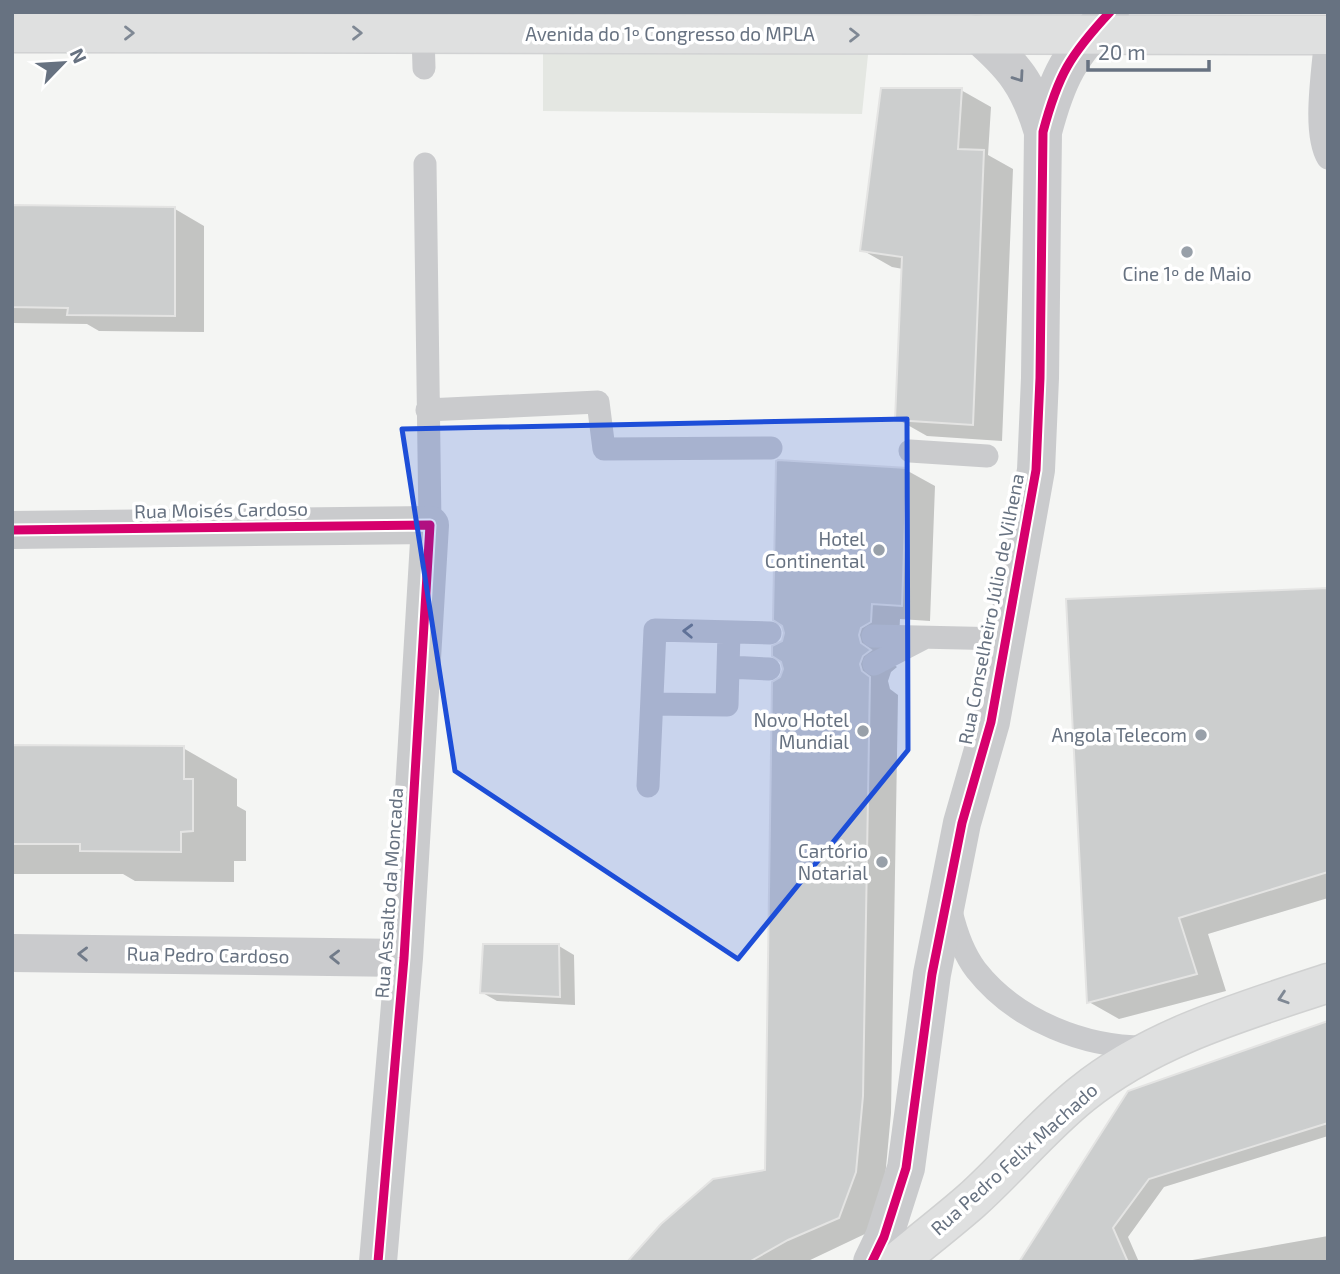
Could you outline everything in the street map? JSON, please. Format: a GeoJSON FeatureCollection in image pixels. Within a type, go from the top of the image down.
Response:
{"type":"FeatureCollection","features":[{"type":"Feature","properties":{"kind":"main road","name":"Avenida do 1º Congresso do MPLA"},"geometry":{"type":"LineString","coordinates":[[12,33],[424,51],[977,34],[1099,23],[1327,35]]}},
{"type":"Feature","properties":{"kind":"main road","name":"Rua Pedro Felix Machado"},"geometry":{"type":"LineString","coordinates":[[897,1262],[971,1201],[1082,1094],[1157,1047],[1238,1013],[1328,983]]}},
{"type":"Feature","properties":{"kind":"street","name":"Rua Conselheiro Júlio de Vilhena"},"geometry":{"type":"LineString","coordinates":[[872,1262],[884,1237],[906,1168],[932,974],[962,823],[991,722],[1027,532],[1037,459],[1040,390],[1044,132],[1061,75],[1073,54],[1099,23]]}},
{"type":"Feature","properties":{"kind":"street","name":"Rua Conselheiro Júlio de Vilhena"},"geometry":{"type":"LineString","coordinates":[[977,34],[1020,76],[1034,103],[1044,132]]}},
{"type":"Feature","properties":{"kind":"street","name":"Rua Moisés Cardoso"},"geometry":{"type":"LineString","coordinates":[[12,530],[430,525]]}},
{"type":"Feature","properties":{"kind":"street","name":"Rua Assalto da Moncada"},"geometry":{"type":"LineString","coordinates":[[378,1262],[404,958],[430,525]]}},
{"type":"Feature","properties":{"kind":"street","name":"Rua Pedro Cardoso"},"geometry":{"type":"LineString","coordinates":[[12,953],[404,958]]}},
{"type":"Feature","properties":{"kind":"lane"},"geometry":{"type":"LineString","coordinates":[[1327,35],[1320,116],[1324,151],[1328,158]]}},
{"type":"Feature","properties":{"kind":"lane"},"geometry":{"type":"LineString","coordinates":[[425,164],[430,525]]}},
{"type":"Feature","properties":{"kind":"lane"},"geometry":{"type":"LineString","coordinates":[[427,410],[598,402],[604,449],[771,447]]}},
{"type":"Feature","properties":{"kind":"lane"},"geometry":{"type":"LineString","coordinates":[[910,451],[986,456]]}},
{"type":"Feature","properties":{"kind":"lane"},"geometry":{"type":"LineString","coordinates":[[648,786],[655,629],[770,633]]}},
{"type":"Feature","properties":{"kind":"lane"},"geometry":{"type":"LineString","coordinates":[[652,704],[727,705],[729,632]]}},
{"type":"Feature","properties":{"kind":"lane"},"geometry":{"type":"LineString","coordinates":[[873,636],[1007,639]]}},
{"type":"Feature","properties":{"kind":"lane"},"geometry":{"type":"LineString","coordinates":[[874,664],[927,637]]}},
{"type":"Feature","properties":{"kind":"lane"},"geometry":{"type":"LineString","coordinates":[[728,667],[769,669]]}},
{"type":"Feature","properties":{"kind":"lane"},"geometry":{"type":"LineString","coordinates":[[947,898],[957,936],[976,970],[998,993],[1028,1014],[1058,1030],[1122,1047],[1157,1047]]}},
{"type":"Feature","properties":{"kind":"highlighted area"},"geometry":{"type":"Polygon","coordinates":[[[907,419],[908,750],[738,959],[455,771],[402,429],[907,419]]]}},
{"type":"Feature","properties":{"kind":"shaded area"},"geometry":{"type":"Polygon","coordinates":[[[543,34],[870,35],[862,114],[543,111],[543,34]]]}},
{"type":"Feature","properties":{"kind":"building"},"geometry":{"type":"Polygon","coordinates":[[[881,88],[962,88],[958,149],[984,150],[973,425],[895,420],[902,257],[860,251],[881,88]]]}},
{"type":"Feature","properties":{"kind":"building"},"geometry":{"type":"Polygon","coordinates":[[[12,205],[175,207],[175,316],[67,315],[68,308],[12,307],[12,205]]]}},
{"type":"Feature","properties":{"kind":"building"},"geometry":{"type":"Polygon","coordinates":[[[778,460],[907,468],[902,606],[872,604],[871,622],[861,628],[859,635],[861,643],[871,650],[863,656],[860,664],[862,671],[870,677],[863,1096],[856,1172],[839,1218],[788,1240],[749,1262],[627,1262],[661,1224],[713,1179],[765,1170],[772,682],[780,677],[783,669],[781,662],[772,656],[772,646],[782,641],[784,633],[782,626],[773,620],[778,460]]]}},
{"type":"Feature","properties":{"kind":"building","name":"Angola Telecom"},"geometry":{"type":"Polygon","coordinates":[[[1328,588],[1328,872],[1179,918],[1197,974],[1087,1003],[1066,599],[1328,588]]]}},
{"type":"Feature","properties":{"kind":"building"},"geometry":{"type":"Polygon","coordinates":[[[12,745],[184,746],[184,779],[193,779],[193,831],[181,832],[181,852],[80,851],[80,844],[12,844],[12,745]]]}},
{"type":"Feature","properties":{"kind":"building"},"geometry":{"type":"Polygon","coordinates":[[[483,944],[559,944],[560,997],[480,993],[483,944]]]}},
{"type":"Feature","properties":{"kind":"building"},"geometry":{"type":"Polygon","coordinates":[[[1328,1021],[1328,1123],[1149,1179],[1113,1228],[1128,1262],[1019,1262],[1128,1091],[1328,1021]]]}},
{"type":"Feature","properties":{"kind":"cycle path"},"geometry":{"type":"LineString","coordinates":[[872,1262],[884,1237],[906,1168],[932,974],[962,823],[991,722],[1036,470],[1043,132],[1054,95],[1067,67],[1110,12]]}},
{"type":"Feature","properties":{"kind":"cycle path"},"geometry":{"type":"LineString","coordinates":[[12,530],[430,525],[404,958],[378,1262]]}},
{"type":"Feature","properties":{"kind":"place","name":"Cine 1º de Maio"},"geometry":{"type":"Point","coordinates":[1187,252]}},
{"type":"Feature","properties":{"kind":"place","name":"Hotel Continental"},"geometry":{"type":"Point","coordinates":[879,550]}},
{"type":"Feature","properties":{"kind":"place","name":"Novo Hotel Mundial"},"geometry":{"type":"Point","coordinates":[863,731]}},
{"type":"Feature","properties":{"kind":"place","name":"Angola Telecom"},"geometry":{"type":"Point","coordinates":[1201,735]}},
{"type":"Feature","properties":{"kind":"place","name":"Cartório Notarial"},"geometry":{"type":"Point","coordinates":[882,862]}}]}
